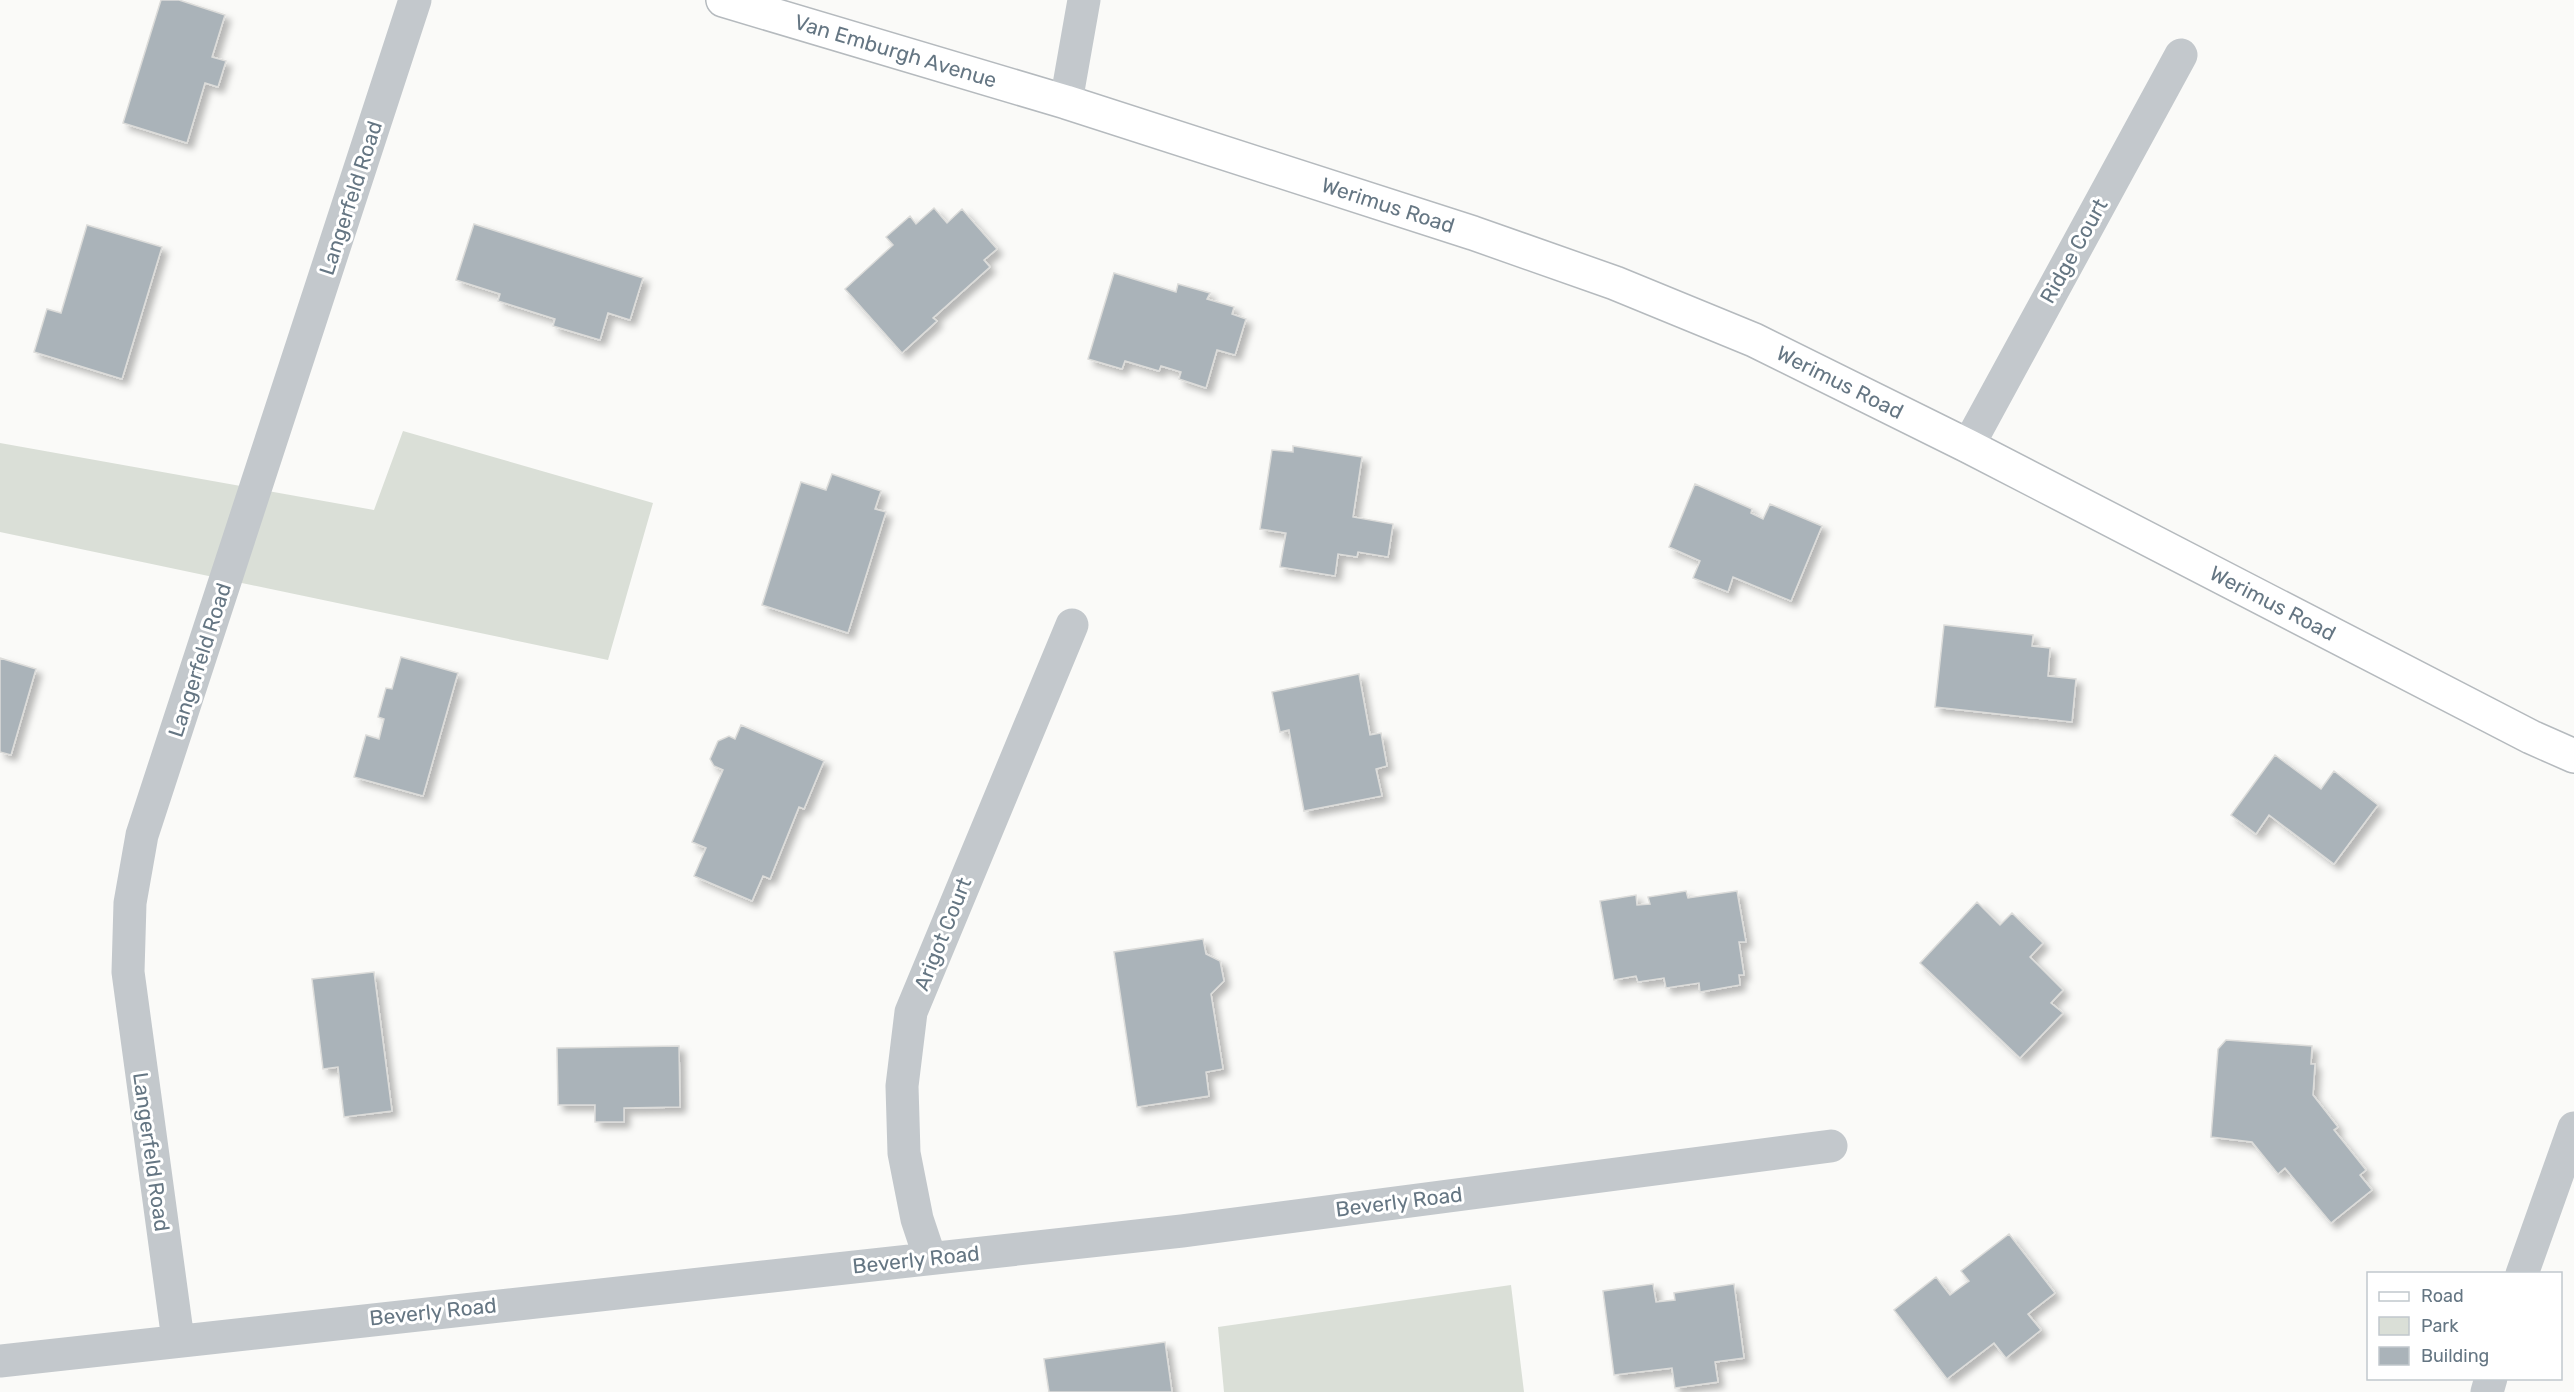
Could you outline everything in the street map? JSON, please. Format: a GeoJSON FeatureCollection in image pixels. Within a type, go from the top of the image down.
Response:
{"type":"FeatureCollection","features":[{"type":"Feature","properties":{"kind":"main road","name":"Van Emburgh Avenue"},"geometry":{"type":"LineString","coordinates":[[723,0],[1066,102]]}},
{"type":"Feature","properties":{"kind":"main road","name":"Werimus Road"},"geometry":{"type":"LineString","coordinates":[[1066,102],[1473,232],[1615,283],[1754,340],[1968,446],[2531,737],[2574,756]]}},
{"type":"Feature","properties":{"kind":"street","name":"Langerfeld Road"},"geometry":{"type":"LineString","coordinates":[[178,1340],[128,972],[130,903],[140,846],[415,0]]}},
{"type":"Feature","properties":{"kind":"street"},"geometry":{"type":"LineString","coordinates":[[1066,102],[1084,0]]}},
{"type":"Feature","properties":{"kind":"street","name":"Ridge Court"},"geometry":{"type":"LineString","coordinates":[[1968,446],[2181,55]]}},
{"type":"Feature","properties":{"kind":"street","name":"Arigot Court"},"geometry":{"type":"LineString","coordinates":[[930,1258],[917,1219],[904,1153],[902,1086],[911,1012],[1072,625]]}},
{"type":"Feature","properties":{"kind":"street"},"geometry":{"type":"LineString","coordinates":[[2523,1272],[2574,1128]]}},
{"type":"Feature","properties":{"kind":"street","name":"Beverly Road"},"geometry":{"type":"LineString","coordinates":[[0,1361],[1182,1231],[1832,1146]]}},
{"type":"Feature","properties":{"kind":"green space"},"geometry":{"type":"Polygon","coordinates":[[[403,431],[653,503],[608,660],[0,532],[0,443],[374,510],[403,431]]]}},
{"type":"Feature","properties":{"kind":"green space"},"geometry":{"type":"Polygon","coordinates":[[[1511,1285],[1524,1392],[1224,1392],[1218,1327],[1511,1285]]]}},
{"type":"Feature","properties":{"kind":"building"},"geometry":{"type":"Polygon","coordinates":[[[161,0],[179,0],[225,15],[212,57],[226,61],[218,87],[205,83],[187,143],[123,123],[161,0]]]}},
{"type":"Feature","properties":{"kind":"building"},"geometry":{"type":"Polygon","coordinates":[[[934,208],[947,223],[962,209],[997,249],[984,260],[990,267],[933,318],[937,321],[902,353],[845,289],[893,245],[886,237],[910,216],[916,224],[934,208]]]}},
{"type":"Feature","properties":{"kind":"building"},"geometry":{"type":"Polygon","coordinates":[[[474,224],[643,278],[630,320],[608,313],[600,340],[553,326],[555,319],[498,301],[500,294],[456,280],[474,224]]]}},
{"type":"Feature","properties":{"kind":"building"},"geometry":{"type":"Polygon","coordinates":[[[87,225],[162,247],[122,379],[34,352],[47,309],[61,313],[87,225]]]}},
{"type":"Feature","properties":{"kind":"building"},"geometry":{"type":"Polygon","coordinates":[[[1114,273],[1176,292],[1178,284],[1210,293],[1207,299],[1234,307],[1232,314],[1246,319],[1235,355],[1217,350],[1206,388],[1179,379],[1181,372],[1161,366],[1159,371],[1125,361],[1122,369],[1088,359],[1114,273]]]}},
{"type":"Feature","properties":{"kind":"building"},"geometry":{"type":"Polygon","coordinates":[[[1293,446],[1362,457],[1353,517],[1393,524],[1388,557],[1358,552],[1357,557],[1338,554],[1335,576],[1280,567],[1286,533],[1260,529],[1272,450],[1293,452],[1293,446]]]}},
{"type":"Feature","properties":{"kind":"building"},"geometry":{"type":"Polygon","coordinates":[[[832,474],[881,491],[875,509],[886,512],[848,633],[762,605],[801,482],[826,490],[832,474]]]}},
{"type":"Feature","properties":{"kind":"building"},"geometry":{"type":"Polygon","coordinates":[[[1695,484],[1752,509],[1751,513],[1763,519],[1770,504],[1822,526],[1791,601],[1733,577],[1728,592],[1693,578],[1700,561],[1669,547],[1695,484]]]}},
{"type":"Feature","properties":{"kind":"building"},"geometry":{"type":"Polygon","coordinates":[[[1944,625],[2033,635],[2032,646],[2050,648],[2048,676],[2076,679],[2072,722],[1935,707],[1944,625]]]}},
{"type":"Feature","properties":{"kind":"building"},"geometry":{"type":"Polygon","coordinates":[[[401,657],[458,673],[423,796],[354,777],[366,735],[379,739],[384,719],[378,717],[386,688],[392,689],[401,657]]]}},
{"type":"Feature","properties":{"kind":"building"},"geometry":{"type":"Polygon","coordinates":[[[0,658],[36,669],[11,755],[0,752],[0,658]]]}},
{"type":"Feature","properties":{"kind":"building"},"geometry":{"type":"Polygon","coordinates":[[[1359,674],[1370,735],[1381,733],[1387,766],[1376,769],[1382,796],[1304,811],[1289,730],[1280,732],[1272,692],[1359,674]]]}},
{"type":"Feature","properties":{"kind":"building"},"geometry":{"type":"Polygon","coordinates":[[[741,725],[824,761],[804,809],[799,807],[770,879],[763,876],[752,901],[694,876],[706,848],[692,842],[723,770],[714,766],[710,759],[718,741],[729,736],[735,739],[741,725]]]}},
{"type":"Feature","properties":{"kind":"building"},"geometry":{"type":"Polygon","coordinates":[[[2275,755],[2321,789],[2334,771],[2378,805],[2334,864],[2269,815],[2256,834],[2231,815],[2275,755]]]}},
{"type":"Feature","properties":{"kind":"building"},"geometry":{"type":"Polygon","coordinates":[[[1686,891],[1688,898],[1737,891],[1746,942],[1739,942],[1744,975],[1739,975],[1740,985],[1700,992],[1699,983],[1666,988],[1664,978],[1638,982],[1636,976],[1614,980],[1600,901],[1636,895],[1637,905],[1650,904],[1648,897],[1686,891]]]}},
{"type":"Feature","properties":{"kind":"building"},"geometry":{"type":"Polygon","coordinates":[[[1977,902],[2000,925],[2012,913],[2043,943],[2030,957],[2063,990],[2051,1003],[2063,1013],[2020,1058],[1920,963],[1977,902]]]}},
{"type":"Feature","properties":{"kind":"building"},"geometry":{"type":"Polygon","coordinates":[[[1203,939],[1206,954],[1220,961],[1224,981],[1211,994],[1223,1069],[1206,1072],[1209,1096],[1137,1107],[1114,952],[1203,939]]]}},
{"type":"Feature","properties":{"kind":"building"},"geometry":{"type":"Polygon","coordinates":[[[374,972],[392,1111],[344,1117],[338,1067],[323,1069],[312,979],[374,972]]]}},
{"type":"Feature","properties":{"kind":"building"},"geometry":{"type":"Polygon","coordinates":[[[2226,1040],[2312,1046],[2311,1064],[2315,1064],[2313,1095],[2338,1127],[2334,1130],[2366,1170],[2360,1175],[2372,1190],[2331,1223],[2285,1168],[2278,1174],[2252,1142],[2211,1137],[2218,1049],[2226,1040]]]}},
{"type":"Feature","properties":{"kind":"building"},"geometry":{"type":"Polygon","coordinates":[[[679,1046],[680,1107],[624,1108],[624,1122],[595,1122],[595,1105],[558,1105],[557,1048],[679,1046]]]}},
{"type":"Feature","properties":{"kind":"building"},"geometry":{"type":"Polygon","coordinates":[[[2009,1234],[2055,1293],[2028,1314],[2041,1330],[2006,1358],[1994,1343],[1947,1379],[1894,1310],[1936,1277],[1950,1295],[1969,1281],[1961,1271],[2009,1234]]]}},
{"type":"Feature","properties":{"kind":"building"},"geometry":{"type":"Polygon","coordinates":[[[1653,1284],[1656,1302],[1675,1300],[1674,1293],[1734,1284],[1744,1358],[1715,1362],[1718,1382],[1675,1388],[1672,1368],[1614,1375],[1603,1291],[1653,1284]]]}},
{"type":"Feature","properties":{"kind":"building"},"geometry":{"type":"Polygon","coordinates":[[[1165,1342],[1172,1392],[1049,1392],[1044,1359],[1165,1342]]]}}]}
